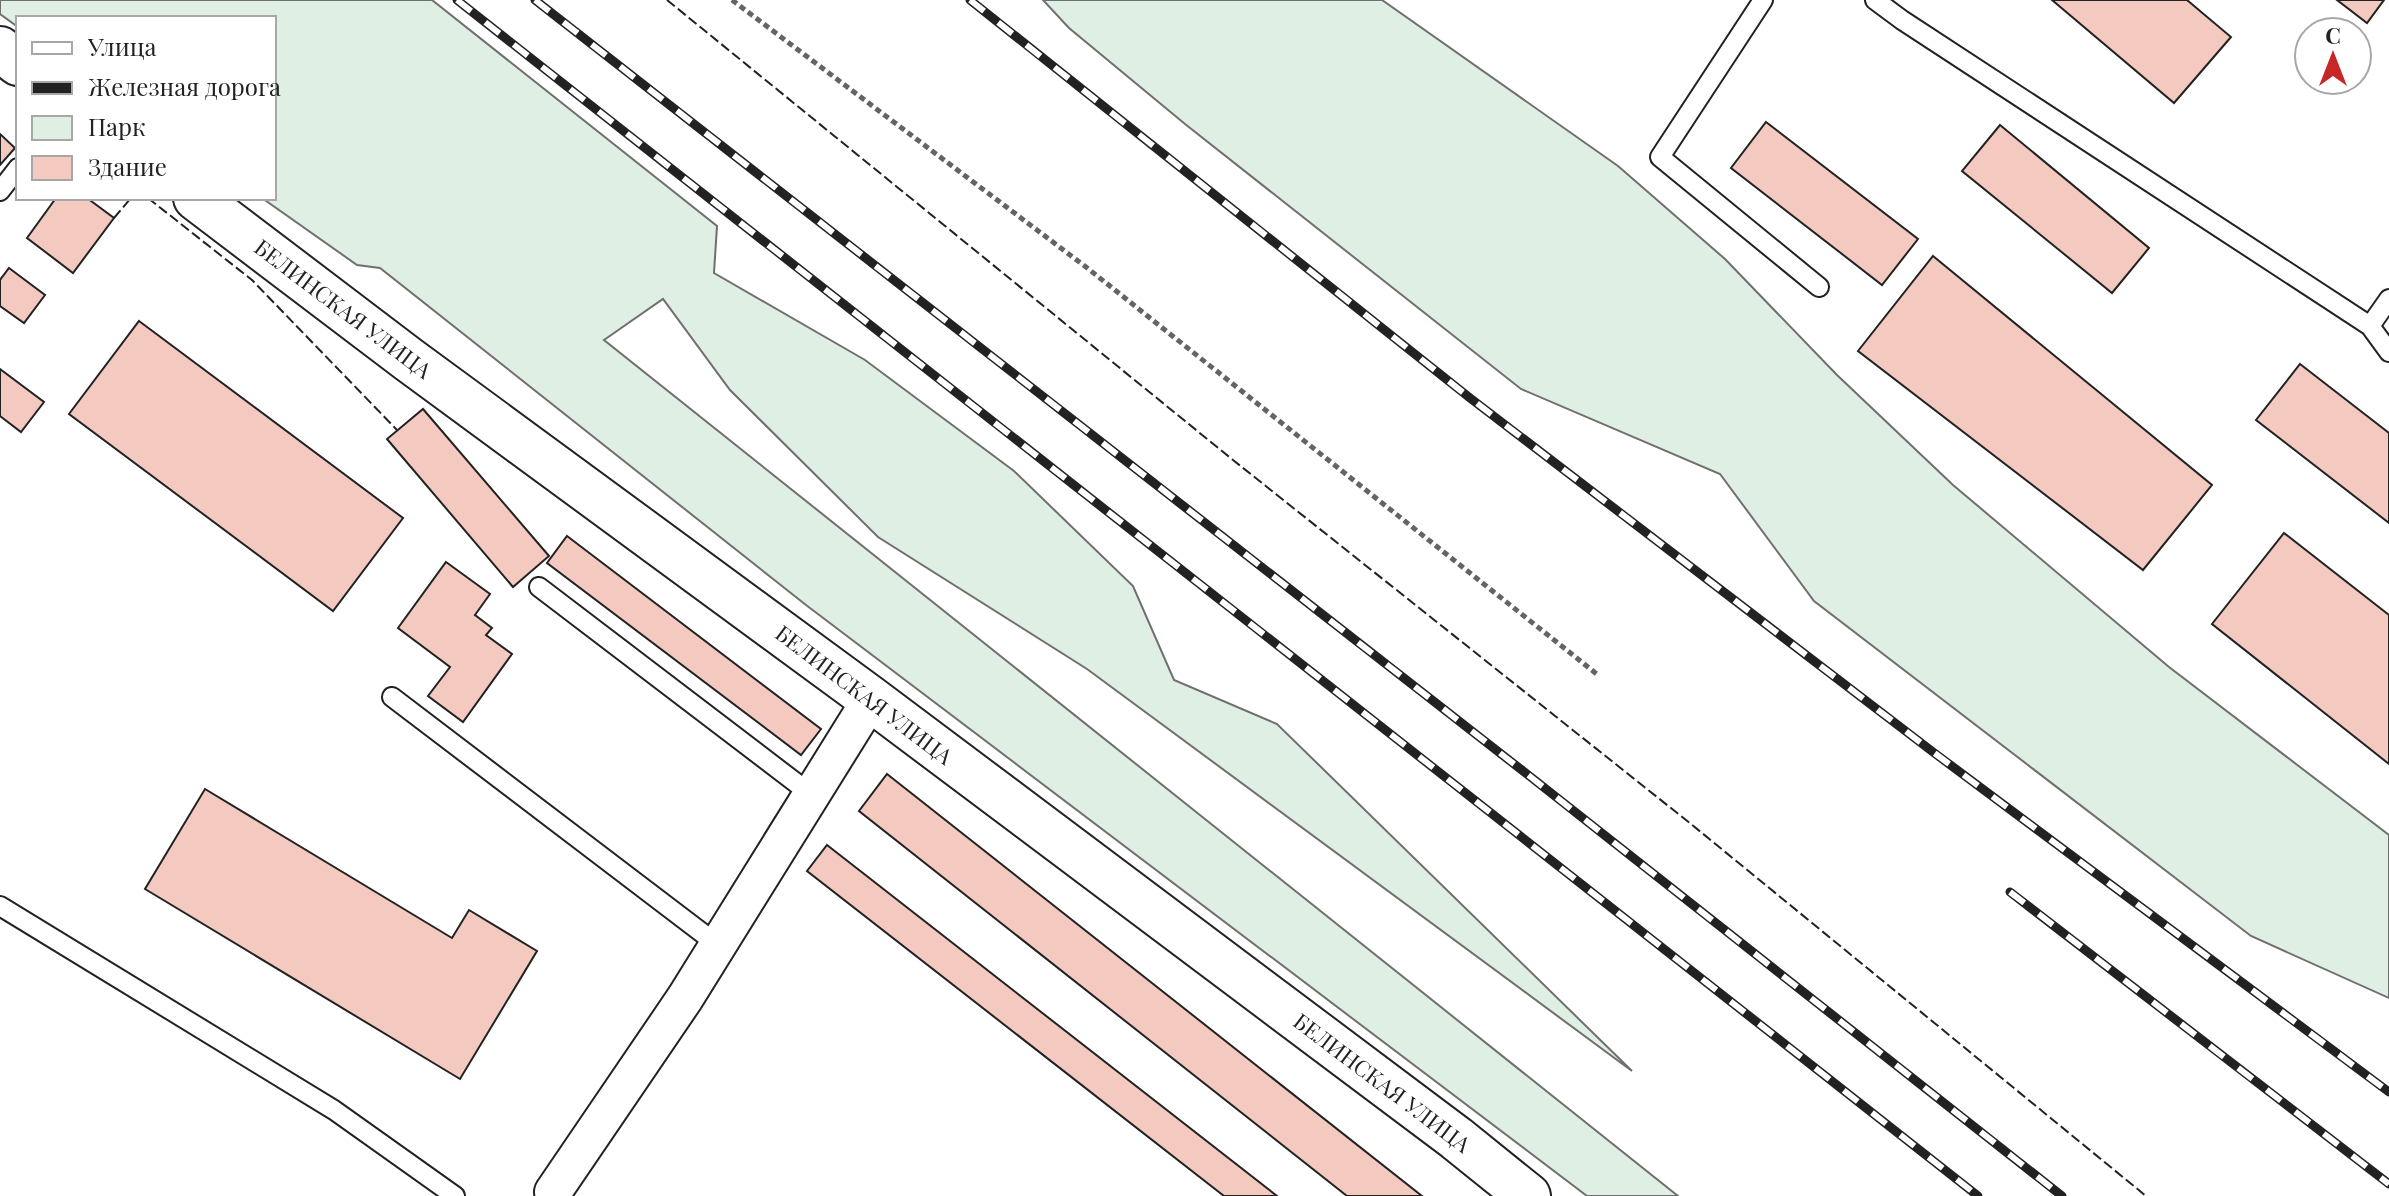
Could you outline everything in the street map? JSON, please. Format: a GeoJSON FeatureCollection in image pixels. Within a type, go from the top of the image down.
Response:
{"type":"FeatureCollection","features":[{"type":"Feature","properties":{"kind":"street"},"geometry":{"type":"LineString","coordinates":[[0,49],[16,61]]}},
{"type":"Feature","properties":{"kind":"street","name":"БЕЛИНСКАЯ УЛИЦА"},"geometry":{"type":"LineString","coordinates":[[199,200],[408,359],[871,699],[1456,1138],[1528,1196]]}},
{"type":"Feature","properties":{"kind":"street"},"geometry":{"type":"LineString","coordinates":[[552,1194],[718,945],[871,699]]}},
{"type":"Feature","properties":{"kind":"lane"},"geometry":{"type":"LineString","coordinates":[[1763,0],[1660,157],[1819,287]]}},
{"type":"Feature","properties":{"kind":"lane"},"geometry":{"type":"LineString","coordinates":[[1875,0],[2370,326],[2389,352]]}},
{"type":"Feature","properties":{"kind":"lane"},"geometry":{"type":"LineString","coordinates":[[0,191],[16,171]]}},
{"type":"Feature","properties":{"kind":"lane"},"geometry":{"type":"LineString","coordinates":[[2370,326],[2389,299]]}},
{"type":"Feature","properties":{"kind":"lane"},"geometry":{"type":"LineString","coordinates":[[539,587],[812,795]]}},
{"type":"Feature","properties":{"kind":"lane"},"geometry":{"type":"LineString","coordinates":[[392,697],[718,945]]}},
{"type":"Feature","properties":{"kind":"lane"},"geometry":{"type":"LineString","coordinates":[[0,906],[334,1110],[455,1196]]}},
{"type":"Feature","properties":{"kind":"path"},"geometry":{"type":"LineString","coordinates":[[732,0],[1086,267],[1598,675]]}},
{"type":"Feature","properties":{"kind":"green space"},"geometry":{"type":"Polygon","coordinates":[[[0,0],[432,0],[717,226],[714,273],[865,360],[1014,471],[1133,586],[1174,680],[1277,724],[1632,1071],[1087,669],[878,537],[730,390],[663,299],[604,340],[1678,1196],[1587,1196],[806,605],[380,268],[357,265],[265,200],[276,200],[276,16],[16,16],[16,26],[0,14],[0,0]]]}},
{"type":"Feature","properties":{"kind":"green space"},"geometry":{"type":"Polygon","coordinates":[[[1043,0],[1382,0],[1618,166],[1725,259],[1837,375],[1953,485],[2169,667],[2389,835],[2389,998],[2251,936],[1814,601],[1720,474],[1521,389],[1185,124],[1069,28],[1043,0]]]}},
{"type":"Feature","properties":{"kind":"building"},"geometry":{"type":"Polygon","coordinates":[[[2052,0],[2187,0],[2231,37],[2174,103],[2052,0]]]}},
{"type":"Feature","properties":{"kind":"building"},"geometry":{"type":"Polygon","coordinates":[[[2337,0],[2384,0],[2372,16],[2358,16],[2337,0]]]}},
{"type":"Feature","properties":{"kind":"building"},"geometry":{"type":"Polygon","coordinates":[[[1766,122],[1918,239],[1882,285],[1731,168],[1766,122]]]}},
{"type":"Feature","properties":{"kind":"building"},"geometry":{"type":"Polygon","coordinates":[[[2000,125],[2149,248],[2112,293],[1962,171],[2000,125]]]}},
{"type":"Feature","properties":{"kind":"building"},"geometry":{"type":"Polygon","coordinates":[[[0,134],[15,148],[0,165],[0,134]]]}},
{"type":"Feature","properties":{"kind":"building"},"geometry":{"type":"Polygon","coordinates":[[[55,200],[90,200],[114,218],[73,273],[27,238],[55,200]]]}},
{"type":"Feature","properties":{"kind":"building"},"geometry":{"type":"Polygon","coordinates":[[[1933,256],[2212,485],[2143,570],[1858,351],[1933,256]]]}},
{"type":"Feature","properties":{"kind":"building"},"geometry":{"type":"Polygon","coordinates":[[[9,268],[45,295],[24,323],[0,306],[0,280],[9,268]]]}},
{"type":"Feature","properties":{"kind":"building"},"geometry":{"type":"Polygon","coordinates":[[[139,321],[403,518],[333,611],[69,414],[139,321]]]}},
{"type":"Feature","properties":{"kind":"building"},"geometry":{"type":"Polygon","coordinates":[[[2300,364],[2389,433],[2389,523],[2256,420],[2300,364]]]}},
{"type":"Feature","properties":{"kind":"building"},"geometry":{"type":"Polygon","coordinates":[[[0,369],[44,402],[21,432],[0,416],[0,369]]]}},
{"type":"Feature","properties":{"kind":"building"},"geometry":{"type":"Polygon","coordinates":[[[423,409],[549,556],[513,587],[387,439],[423,409]]]}},
{"type":"Feature","properties":{"kind":"building"},"geometry":{"type":"Polygon","coordinates":[[[2284,533],[2389,615],[2389,764],[2212,624],[2284,533]]]}},
{"type":"Feature","properties":{"kind":"building"},"geometry":{"type":"Polygon","coordinates":[[[567,536],[821,729],[801,755],[547,563],[567,536]]]}},
{"type":"Feature","properties":{"kind":"building"},"geometry":{"type":"Polygon","coordinates":[[[446,562],[490,594],[475,615],[492,628],[486,635],[512,654],[463,722],[428,696],[450,667],[398,628],[446,562]]]}},
{"type":"Feature","properties":{"kind":"building"},"geometry":{"type":"Polygon","coordinates":[[[887,774],[1422,1196],[1347,1196],[859,811],[887,774]]]}},
{"type":"Feature","properties":{"kind":"building"},"geometry":{"type":"Polygon","coordinates":[[[205,789],[452,938],[469,910],[537,951],[460,1079],[145,889],[205,789]]]}},
{"type":"Feature","properties":{"kind":"building"},"geometry":{"type":"Polygon","coordinates":[[[827,845],[1277,1196],[1224,1196],[807,871],[827,845]]]}},
{"type":"Feature","properties":{"kind":"railway"},"geometry":{"type":"LineString","coordinates":[[457,0],[1978,1196]]}},
{"type":"Feature","properties":{"kind":"railway"},"geometry":{"type":"LineString","coordinates":[[535,0],[2062,1196]]}},
{"type":"Feature","properties":{"kind":"railway"},"geometry":{"type":"LineString","coordinates":[[970,0],[1470,398],[1933,752],[2389,1092]]}},
{"type":"Feature","properties":{"kind":"railway"},"geometry":{"type":"LineString","coordinates":[[2010,892],[2389,1184]]}},
{"type":"Feature","properties":{"kind":"fence"},"geometry":{"type":"LineString","coordinates":[[667,0],[1233,460],[1691,824],[2146,1196]]}},
{"type":"Feature","properties":{"kind":"fence"},"geometry":{"type":"LineString","coordinates":[[114,218],[129,200]]}},
{"type":"Feature","properties":{"kind":"fence"},"geometry":{"type":"LineString","coordinates":[[151,200],[252,280],[397,430]]}}]}
